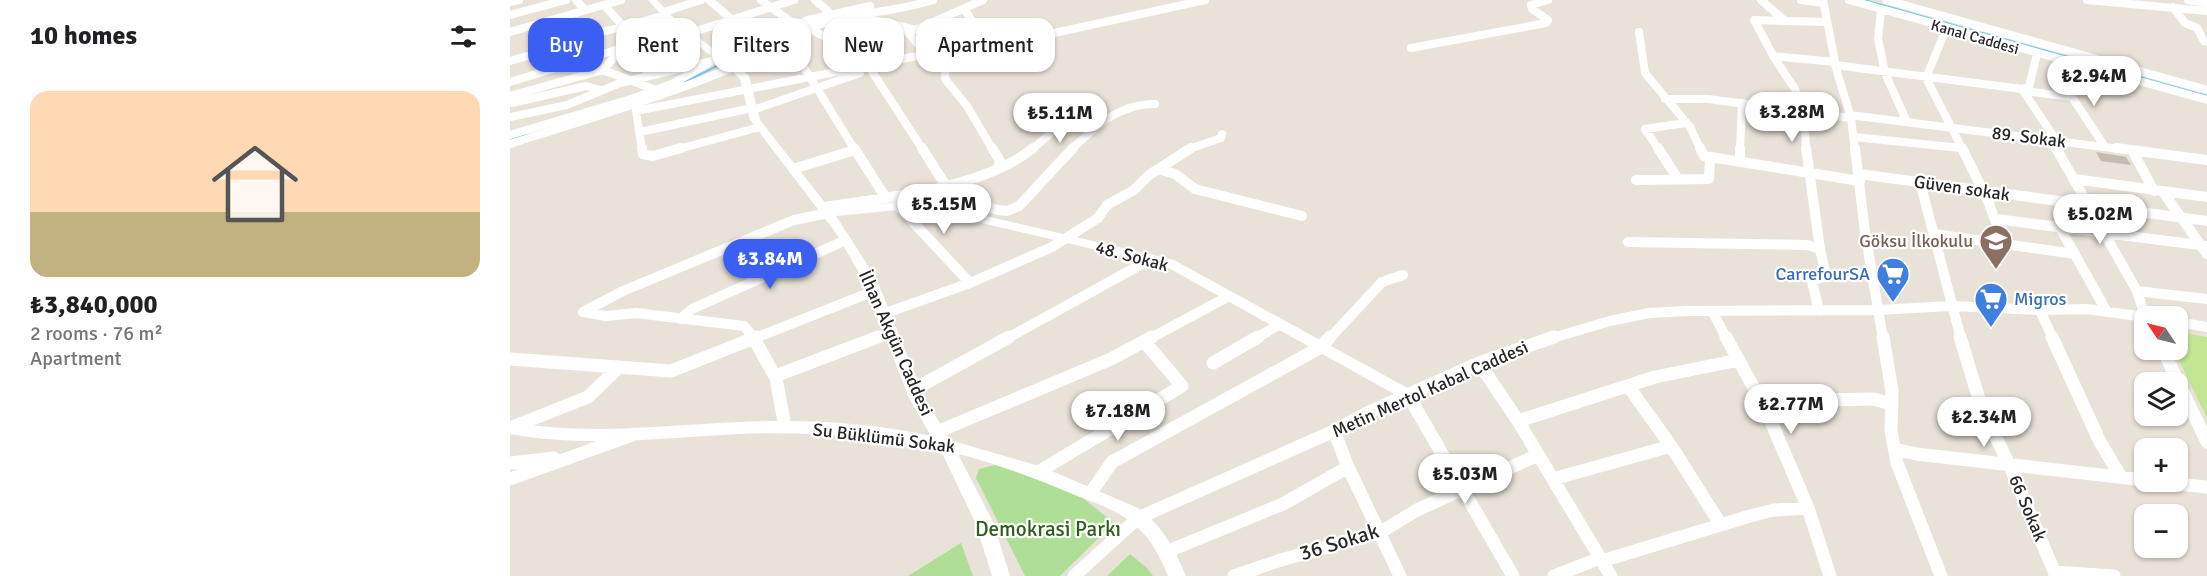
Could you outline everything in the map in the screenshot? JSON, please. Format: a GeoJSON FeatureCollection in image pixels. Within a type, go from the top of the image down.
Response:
{"type":"FeatureCollection","features":[{"type":"Feature","properties":{"kind":"main road","name":"İlhan Akgün Caddesi"},"geometry":{"type":"LineString","coordinates":[[652,0],[670,18]]}},
{"type":"Feature","properties":{"kind":"main road","name":"İlhan Akgün Caddesi"},"geometry":{"type":"LineString","coordinates":[[700,42],[712,52]]}},
{"type":"Feature","properties":{"kind":"main road","name":"İlhan Akgün Caddesi"},"geometry":{"type":"LineString","coordinates":[[738,72],[746,78],[752,109],[760,127],[826,210],[846,240],[874,291],[913,390],[984,522],[1001,576]]}},
{"type":"Feature","properties":{"kind":"main road","name":"48. Sokak"},"geometry":{"type":"LineString","coordinates":[[826,210],[918,204],[1169,263],[1408,395]]}},
{"type":"Feature","properties":{"kind":"main road","name":"Su Büklümü Sokak"},"geometry":{"type":"LineString","coordinates":[[510,428],[539,435],[630,436],[785,427],[940,438],[1004,458],[1090,494],[1138,518],[1166,552],[1177,576]]}},
{"type":"Feature","properties":{"kind":"street"},"geometry":{"type":"LineString","coordinates":[[510,2],[519,0]]}},
{"type":"Feature","properties":{"kind":"street"},"geometry":{"type":"LineString","coordinates":[[510,15],[566,0]]}},
{"type":"Feature","properties":{"kind":"street"},"geometry":{"type":"LineString","coordinates":[[576,0],[585,10]]}},
{"type":"Feature","properties":{"kind":"street"},"geometry":{"type":"LineString","coordinates":[[557,18],[621,0]]}},
{"type":"Feature","properties":{"kind":"street"},"geometry":{"type":"LineString","coordinates":[[651,18],[701,0]]}},
{"type":"Feature","properties":{"kind":"street"},"geometry":{"type":"LineString","coordinates":[[709,0],[731,18]]}},
{"type":"Feature","properties":{"kind":"street"},"geometry":{"type":"LineString","coordinates":[[761,0],[785,18]]}},
{"type":"Feature","properties":{"kind":"street"},"geometry":{"type":"LineString","coordinates":[[739,18],[794,0]]}},
{"type":"Feature","properties":{"kind":"street"},"geometry":{"type":"LineString","coordinates":[[815,0],[830,13]]}},
{"type":"Feature","properties":{"kind":"street"},"geometry":{"type":"LineString","coordinates":[[811,20],[830,13],[909,0]]}},
{"type":"Feature","properties":{"kind":"street"},"geometry":{"type":"LineString","coordinates":[[811,27],[832,21],[911,7],[933,0]]}},
{"type":"Feature","properties":{"kind":"street"},"geometry":{"type":"LineString","coordinates":[[913,32],[983,0]]}},
{"type":"Feature","properties":{"kind":"street"},"geometry":{"type":"LineString","coordinates":[[1055,32],[1205,0]]}},
{"type":"Feature","properties":{"kind":"street"},"geometry":{"type":"LineString","coordinates":[[1411,48],[1546,23],[1548,20],[1532,9],[1531,5],[1548,0]]}},
{"type":"Feature","properties":{"kind":"street"},"geometry":{"type":"LineString","coordinates":[[1761,0],[1785,21]]}},
{"type":"Feature","properties":{"kind":"street"},"geometry":{"type":"LineString","coordinates":[[1801,0],[1823,1],[1835,64],[1851,116],[1877,310],[1892,391],[1891,431],[1894,449],[1941,576]]}},
{"type":"Feature","properties":{"kind":"street","name":"Kanal Caddesi"},"geometry":{"type":"LineString","coordinates":[[1849,0],[1946,29],[2207,100]]}},
{"type":"Feature","properties":{"kind":"street"},"geometry":{"type":"LineString","coordinates":[[1886,0],[2207,90]]}},
{"type":"Feature","properties":{"kind":"street"},"geometry":{"type":"LineString","coordinates":[[2087,0],[2207,11]]}},
{"type":"Feature","properties":{"kind":"street"},"geometry":{"type":"LineString","coordinates":[[2188,0],[2207,3]]}},
{"type":"Feature","properties":{"kind":"street"},"geometry":{"type":"LineString","coordinates":[[604,4],[616,18]]}},
{"type":"Feature","properties":{"kind":"street"},"geometry":{"type":"LineString","coordinates":[[2173,7],[2185,23],[2197,28],[2204,41],[2207,42]]}},
{"type":"Feature","properties":{"kind":"street"},"geometry":{"type":"LineString","coordinates":[[965,10],[970,18]]}},
{"type":"Feature","properties":{"kind":"street"},"geometry":{"type":"LineString","coordinates":[[1881,10],[1878,38],[1885,73],[1907,122]]}},
{"type":"Feature","properties":{"kind":"street"},"geometry":{"type":"LineString","coordinates":[[869,14],[869,19],[916,33]]}},
{"type":"Feature","properties":{"kind":"street"},"geometry":{"type":"LineString","coordinates":[[1819,310],[1812,281],[1826,276],[1820,249],[1804,112],[1795,89],[1773,56],[1754,20],[1827,22]]}},
{"type":"Feature","properties":{"kind":"street"},"geometry":{"type":"LineString","coordinates":[[510,32],[528,27]]}},
{"type":"Feature","properties":{"kind":"street"},"geometry":{"type":"LineString","coordinates":[[1946,29],[1926,78],[1985,192],[2004,244]]}},
{"type":"Feature","properties":{"kind":"street"},"geometry":{"type":"LineString","coordinates":[[913,32],[916,37]]}},
{"type":"Feature","properties":{"kind":"street"},"geometry":{"type":"LineString","coordinates":[[1636,180],[1709,178],[1707,156],[1686,123],[1645,73],[1639,32]]}},
{"type":"Feature","properties":{"kind":"street"},"geometry":{"type":"LineString","coordinates":[[2023,90],[2029,87],[2037,54]]}},
{"type":"Feature","properties":{"kind":"street"},"geometry":{"type":"LineString","coordinates":[[510,61],[528,55]]}},
{"type":"Feature","properties":{"kind":"street"},"geometry":{"type":"LineString","coordinates":[[1773,56],[2072,97]]}},
{"type":"Feature","properties":{"kind":"street"},"geometry":{"type":"LineString","coordinates":[[604,69],[616,58]]}},
{"type":"Feature","properties":{"kind":"street"},"geometry":{"type":"LineString","coordinates":[[510,117],[561,106],[649,74],[663,74],[712,64]]}},
{"type":"Feature","properties":{"kind":"street"},"geometry":{"type":"LineString","coordinates":[[510,135],[656,90],[712,67]]}},
{"type":"Feature","properties":{"kind":"street"},"geometry":{"type":"LineString","coordinates":[[2086,67],[2072,84],[2072,97],[2105,147]]}},
{"type":"Feature","properties":{"kind":"street"},"geometry":{"type":"LineString","coordinates":[[510,144],[664,96],[712,69]]}},
{"type":"Feature","properties":{"kind":"street"},"geometry":{"type":"LineString","coordinates":[[604,70],[656,90]]}},
{"type":"Feature","properties":{"kind":"street"},"geometry":{"type":"LineString","coordinates":[[510,82],[543,72]]}},
{"type":"Feature","properties":{"kind":"street"},"geometry":{"type":"LineString","coordinates":[[511,100],[534,89],[596,72]]}},
{"type":"Feature","properties":{"kind":"street"},"geometry":{"type":"LineString","coordinates":[[806,72],[886,198]]}},
{"type":"Feature","properties":{"kind":"street"},"geometry":{"type":"LineString","coordinates":[[760,127],[652,156],[643,154],[636,111],[841,72]]}},
{"type":"Feature","properties":{"kind":"street"},"geometry":{"type":"LineString","coordinates":[[640,132],[752,109],[857,72]]}},
{"type":"Feature","properties":{"kind":"street"},"geometry":{"type":"LineString","coordinates":[[871,72],[946,186]]}},
{"type":"Feature","properties":{"kind":"street"},"geometry":{"type":"LineString","coordinates":[[945,72],[945,79],[967,106],[1000,161],[998,169]]}},
{"type":"Feature","properties":{"kind":"street"},"geometry":{"type":"LineString","coordinates":[[511,100],[547,96],[586,86],[600,90]]}},
{"type":"Feature","properties":{"kind":"street"},"geometry":{"type":"LineString","coordinates":[[534,89],[547,96],[554,104],[587,112]]}},
{"type":"Feature","properties":{"kind":"street"},"geometry":{"type":"LineString","coordinates":[[2023,90],[2137,291],[2142,306]]}},
{"type":"Feature","properties":{"kind":"street","name":"89. Sokak"},"geometry":{"type":"LineString","coordinates":[[1665,99],[1708,99],[2207,159]]}},
{"type":"Feature","properties":{"kind":"street"},"geometry":{"type":"LineString","coordinates":[[931,191],[1007,211],[1019,206],[1096,128],[1111,117],[1135,105],[1155,104]]}},
{"type":"Feature","properties":{"kind":"street"},"geometry":{"type":"LineString","coordinates":[[1740,161],[1742,104]]}},
{"type":"Feature","properties":{"kind":"street"},"geometry":{"type":"LineString","coordinates":[[785,427],[775,376],[754,338],[744,326],[636,313],[606,316],[583,312],[623,291],[794,220],[826,210],[931,191],[1018,161],[1065,122],[1042,105]]}},
{"type":"Feature","properties":{"kind":"street"},"geometry":{"type":"LineString","coordinates":[[1678,179],[1645,129],[1686,123]]}},
{"type":"Feature","properties":{"kind":"street"},"geometry":{"type":"LineString","coordinates":[[883,314],[970,283],[1066,239],[1098,218],[1107,205],[1134,190],[1158,169],[1186,150],[1211,144],[1222,135]]}},
{"type":"Feature","properties":{"kind":"street"},"geometry":{"type":"LineString","coordinates":[[1854,137],[1961,148]]}},
{"type":"Feature","properties":{"kind":"street"},"geometry":{"type":"LineString","coordinates":[[793,169],[855,150]]}},
{"type":"Feature","properties":{"kind":"street"},"geometry":{"type":"LineString","coordinates":[[2132,150],[2159,191],[2205,249]]}},
{"type":"Feature","properties":{"kind":"street","name":"Güven sokak"},"geometry":{"type":"LineString","coordinates":[[1707,156],[1810,172],[1920,182],[2207,221]]}},
{"type":"Feature","properties":{"kind":"street"},"geometry":{"type":"LineString","coordinates":[[1158,169],[1175,174],[1195,189],[1302,216]]}},
{"type":"Feature","properties":{"kind":"street"},"geometry":{"type":"LineString","coordinates":[[2074,179],[2207,197]]}},
{"type":"Feature","properties":{"kind":"street","name":"66 Sokak"},"geometry":{"type":"LineString","coordinates":[[1920,182],[1952,306],[1982,409],[2009,464],[2055,574]]}},
{"type":"Feature","properties":{"kind":"street"},"geometry":{"type":"LineString","coordinates":[[898,206],[970,283]]}},
{"type":"Feature","properties":{"kind":"street"},"geometry":{"type":"LineString","coordinates":[[1996,219],[2103,232],[2205,249]]}},
{"type":"Feature","properties":{"kind":"street"},"geometry":{"type":"LineString","coordinates":[[2059,226],[2107,312]]}},
{"type":"Feature","properties":{"kind":"street"},"geometry":{"type":"LineString","coordinates":[[1934,234],[2074,254]]}},
{"type":"Feature","properties":{"kind":"street"},"geometry":{"type":"LineString","coordinates":[[680,319],[692,309],[846,240]]}},
{"type":"Feature","properties":{"kind":"street"},"geometry":{"type":"LineString","coordinates":[[1628,242],[1807,245],[1820,249]]}},
{"type":"Feature","properties":{"kind":"street"},"geometry":{"type":"LineString","coordinates":[[913,390],[1151,259]]}},
{"type":"Feature","properties":{"kind":"street"},"geometry":{"type":"LineString","coordinates":[[1090,494],[1112,462],[1321,347],[1382,282],[1403,275]]}},
{"type":"Feature","properties":{"kind":"street"},"geometry":{"type":"LineString","coordinates":[[510,359],[670,371],[874,291]]}},
{"type":"Feature","properties":{"kind":"street"},"geometry":{"type":"LineString","coordinates":[[2137,291],[2207,299]]}},
{"type":"Feature","properties":{"kind":"street"},"geometry":{"type":"LineString","coordinates":[[940,438],[1111,359],[1229,296]]}},
{"type":"Feature","properties":{"kind":"street","name":"Metin Mertol Kabal Caddesi"},"geometry":{"type":"LineString","coordinates":[[1074,576],[1138,518],[1334,431],[1367,413],[1479,363],[1523,346],[1610,321],[1649,313],[1877,310],[1952,306],[2087,309],[2134,316]]}},
{"type":"Feature","properties":{"kind":"street"},"geometry":{"type":"LineString","coordinates":[[2040,309],[2100,442],[2121,477]]}},
{"type":"Feature","properties":{"kind":"street"},"geometry":{"type":"LineString","coordinates":[[1712,311],[1761,401],[1808,508],[1830,576]]}},
{"type":"Feature","properties":{"kind":"street"},"geometry":{"type":"LineString","coordinates":[[1213,363],[1280,324]]}},
{"type":"Feature","properties":{"kind":"street"},"geometry":{"type":"LineString","coordinates":[[2188,324],[2207,327]]}},
{"type":"Feature","properties":{"kind":"street"},"geometry":{"type":"LineString","coordinates":[[775,376],[891,332]]}},
{"type":"Feature","properties":{"kind":"street"},"geometry":{"type":"LineString","coordinates":[[1038,472],[1182,386],[1144,341]]}},
{"type":"Feature","properties":{"kind":"street"},"geometry":{"type":"LineString","coordinates":[[1518,421],[1710,363],[1739,360]]}},
{"type":"Feature","properties":{"kind":"street"},"geometry":{"type":"LineString","coordinates":[[2168,360],[2207,442]]}},
{"type":"Feature","properties":{"kind":"street"},"geometry":{"type":"LineString","coordinates":[[1479,363],[1518,421],[1611,576]]}},
{"type":"Feature","properties":{"kind":"street"},"geometry":{"type":"LineString","coordinates":[[510,428],[588,397],[620,367]]}},
{"type":"Feature","properties":{"kind":"street"},"geometry":{"type":"LineString","coordinates":[[1628,386],[1671,446],[1721,525]]}},
{"type":"Feature","properties":{"kind":"street"},"geometry":{"type":"LineString","coordinates":[[1408,395],[1512,576]]}},
{"type":"Feature","properties":{"kind":"street"},"geometry":{"type":"LineString","coordinates":[[1761,401],[1873,399],[1892,404]]}},
{"type":"Feature","properties":{"kind":"street"},"geometry":{"type":"LineString","coordinates":[[1334,431],[1348,467],[1400,576]]}},
{"type":"Feature","properties":{"kind":"street"},"geometry":{"type":"LineString","coordinates":[[510,479],[630,436]]}},
{"type":"Feature","properties":{"kind":"street"},"geometry":{"type":"LineString","coordinates":[[1553,479],[1671,446]]}},
{"type":"Feature","properties":{"kind":"street"},"geometry":{"type":"LineString","coordinates":[[1894,449],[1916,454],[2134,479]]}},
{"type":"Feature","properties":{"kind":"street","name":"36 Sokak"},"geometry":{"type":"LineString","coordinates":[[1234,576],[1281,560],[1381,532],[1417,510],[1538,454]]}},
{"type":"Feature","properties":{"kind":"street"},"geometry":{"type":"LineString","coordinates":[[510,464],[575,455]]}},
{"type":"Feature","properties":{"kind":"street"},"geometry":{"type":"LineString","coordinates":[[1166,552],[1301,495],[1326,483],[1348,467]]}},
{"type":"Feature","properties":{"kind":"street"},"geometry":{"type":"LineString","coordinates":[[2188,485],[2207,487]]}},
{"type":"Feature","properties":{"kind":"street"},"geometry":{"type":"LineString","coordinates":[[1554,576],[1601,559],[1774,510],[1808,508]]}},
{"type":"Feature","properties":{"kind":"street"},"geometry":{"type":"LineString","coordinates":[[2055,574],[2114,576]]}},
{"type":"Feature","properties":{"kind":"green space"},"geometry":{"type":"Polygon","coordinates":[[[2188,334],[2207,337],[2207,418],[2188,379],[2188,372],[2185,372],[2179,360],[2188,360],[2188,334]]]}},
{"type":"Feature","properties":{"kind":"green space","name":"Demokrasi Parkı"},"geometry":{"type":"Polygon","coordinates":[[[995,465],[1054,485],[1084,499],[1114,523],[1060,576],[1025,576],[976,478],[979,469],[995,465]]]}},
{"type":"Feature","properties":{"kind":"green space"},"geometry":{"type":"Polygon","coordinates":[[[961,543],[973,576],[908,576],[961,543]]]}},
{"type":"Feature","properties":{"kind":"green space","name":"Demokrasi Parkı"},"geometry":{"type":"Polygon","coordinates":[[[1130,554],[1153,576],[1107,576],[1130,554]]]}},
{"type":"Feature","properties":{"kind":"building"},"geometry":{"type":"Polygon","coordinates":[[[2096,152],[2126,157],[2131,165],[2101,161],[2096,152]]]}},
{"type":"Feature","properties":{"kind":"waterway"},"geometry":{"type":"LineString","coordinates":[[1864,0],[2207,96]]}},
{"type":"Feature","properties":{"kind":"waterway"},"geometry":{"type":"LineString","coordinates":[[685,82],[712,68]]}},
{"type":"Feature","properties":{"kind":"waterway"},"geometry":{"type":"LineString","coordinates":[[510,140],[526,135]]}},
{"type":"Feature","properties":{"kind":"place","name":"Göksu İlkokulu"},"geometry":{"type":"Point","coordinates":[1996,270]}},
{"type":"Feature","properties":{"kind":"place","name":"CarrefourSA"},"geometry":{"type":"Point","coordinates":[1893,303]}},
{"type":"Feature","properties":{"kind":"place","name":"Migros"},"geometry":{"type":"Point","coordinates":[1991,328]}}]}
